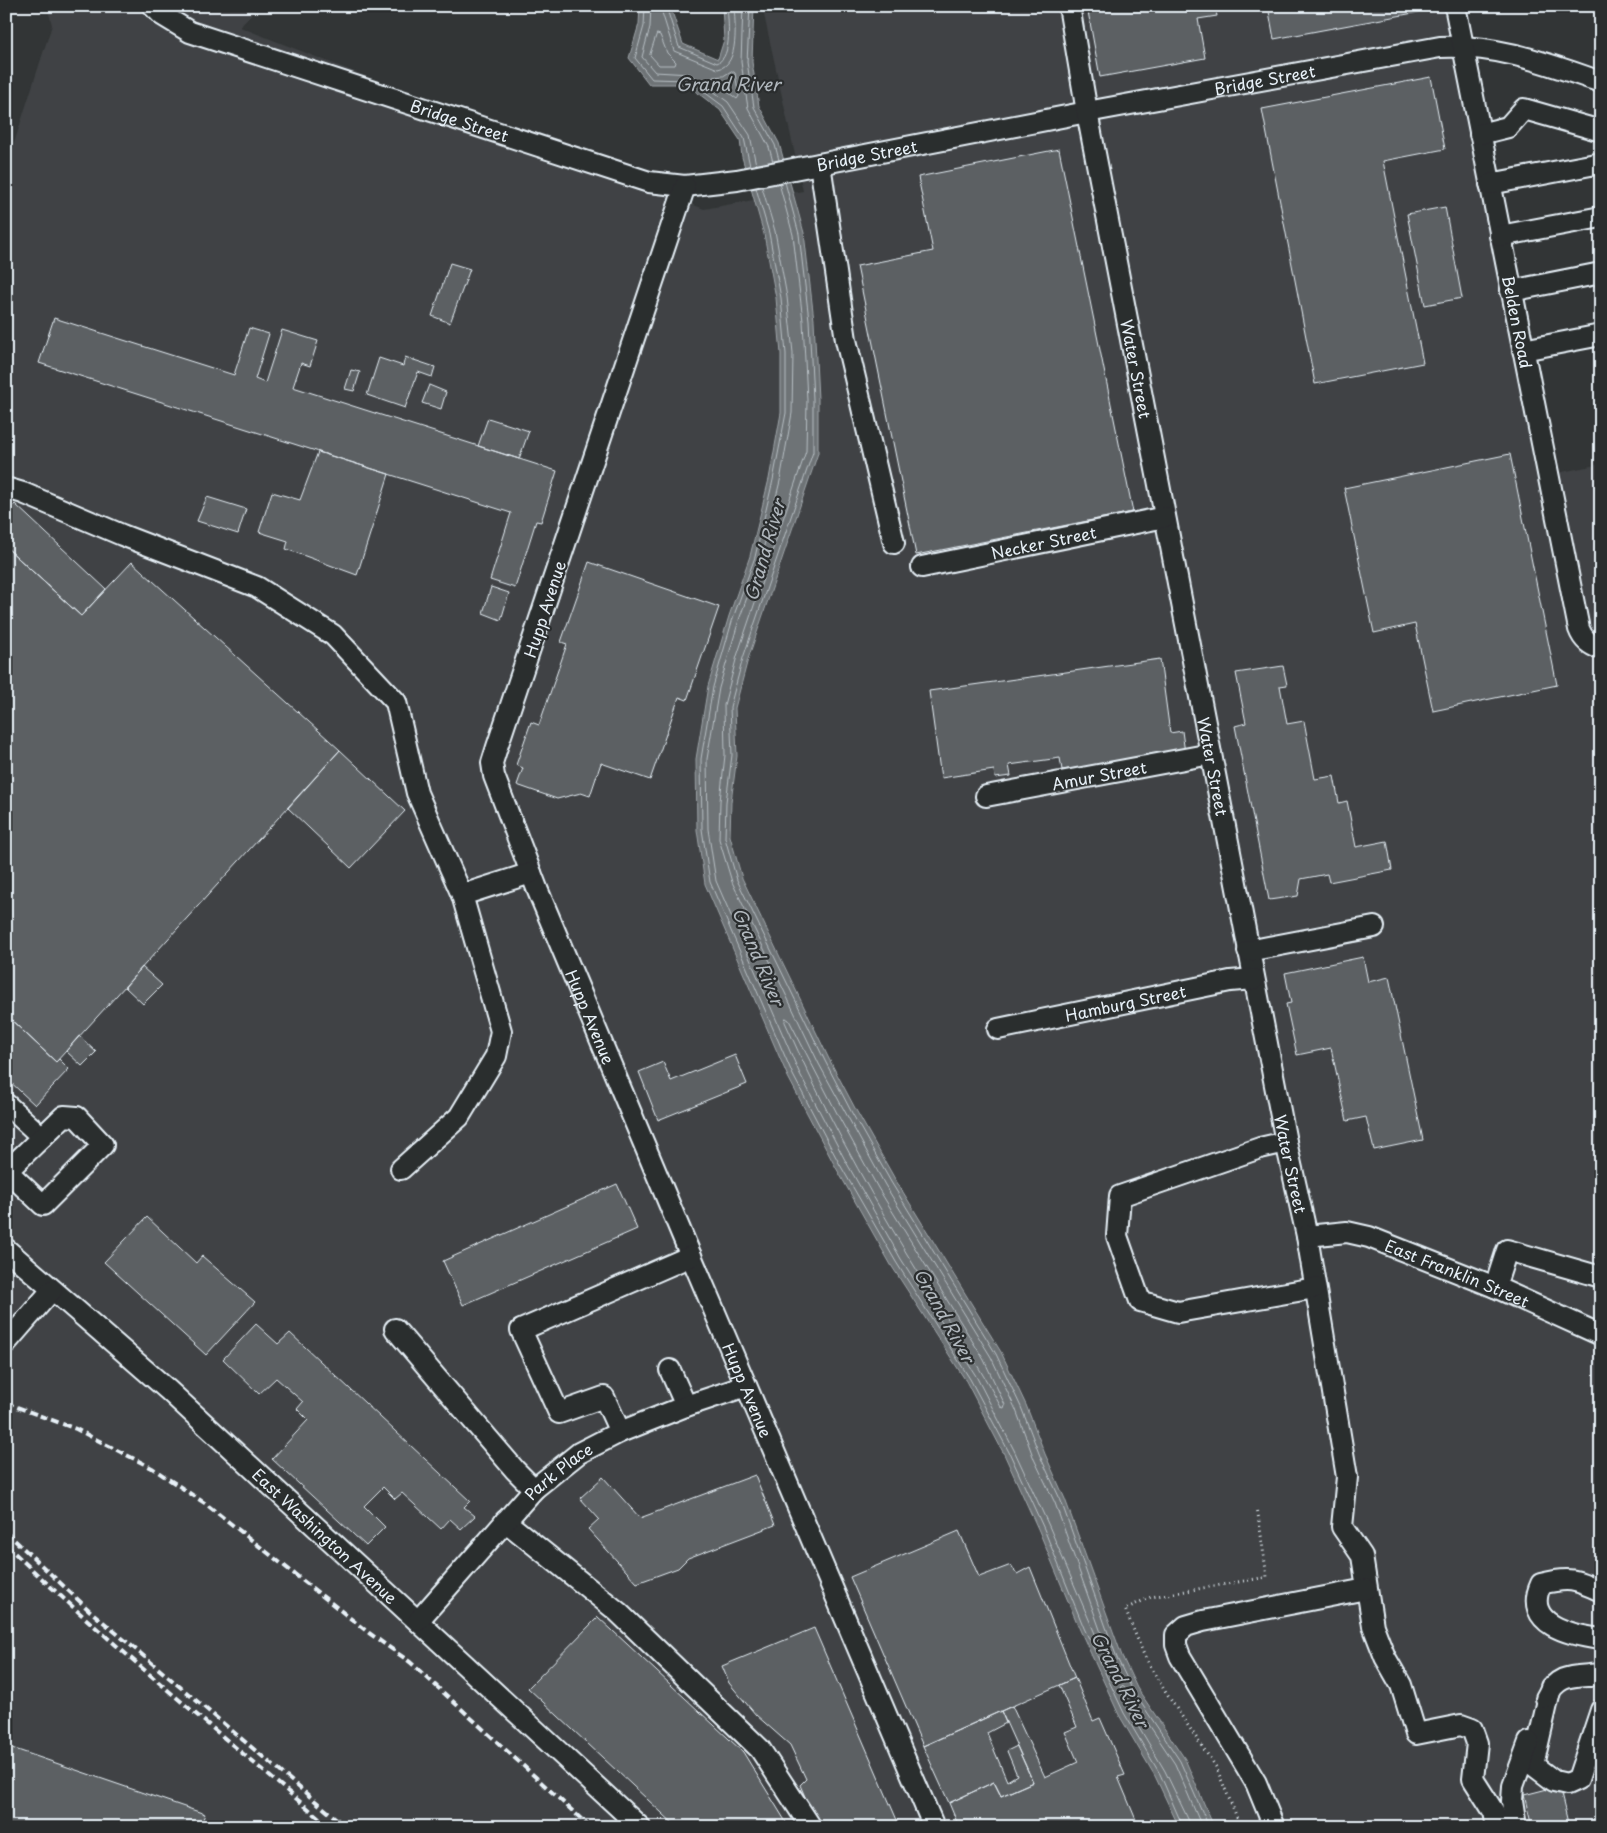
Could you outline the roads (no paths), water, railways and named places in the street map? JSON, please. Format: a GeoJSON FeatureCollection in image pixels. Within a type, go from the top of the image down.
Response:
{"type":"FeatureCollection","features":[{"type":"Feature","properties":{"kind":"street","name":"Water Street"},"geometry":{"type":"LineString","coordinates":[[1068,6],[1248,951],[1286,1142],[1307,1236],[1347,1477],[1342,1527],[1362,1556],[1366,1588]]}},
{"type":"Feature","properties":{"kind":"street","name":"Belden Road"},"geometry":{"type":"LineString","coordinates":[[1455,6],[1577,619],[1582,638],[1601,649]]}},
{"type":"Feature","properties":{"kind":"street","name":"Bridge Street"},"geometry":{"type":"LineString","coordinates":[[161,9],[190,32],[441,116],[649,182],[685,186],[737,180],[1087,112],[1440,47],[1464,46],[1519,54],[1601,82]]}},
{"type":"Feature","properties":{"kind":"street"},"geometry":{"type":"LineString","coordinates":[[1480,134],[1508,127],[1524,109],[1601,131]]}},
{"type":"Feature","properties":{"kind":"street"},"geometry":{"type":"LineString","coordinates":[[1490,184],[1601,163]]}},
{"type":"Feature","properties":{"kind":"street"},"geometry":{"type":"LineString","coordinates":[[813,165],[846,340],[894,543]]}},
{"type":"Feature","properties":{"kind":"street","name":"Hupp Avenue"},"geometry":{"type":"LineString","coordinates":[[685,186],[492,763],[498,789],[531,873],[691,1256],[934,1827]]}},
{"type":"Feature","properties":{"kind":"street"},"geometry":{"type":"LineString","coordinates":[[1500,236],[1601,217]]}},
{"type":"Feature","properties":{"kind":"street"},"geometry":{"type":"LineString","coordinates":[[1511,291],[1601,273]]}},
{"type":"Feature","properties":{"kind":"street"},"geometry":{"type":"LineString","coordinates":[[1523,350],[1601,335]]}},
{"type":"Feature","properties":{"kind":"street"},"geometry":{"type":"LineString","coordinates":[[6,488],[256,587],[333,635],[396,702],[417,793],[462,895],[500,1031],[496,1056],[459,1117],[401,1169]]}},
{"type":"Feature","properties":{"kind":"street","name":"Necker Street"},"geometry":{"type":"LineString","coordinates":[[922,567],[1165,517]]}},
{"type":"Feature","properties":{"kind":"street","name":"Amur Street"},"geometry":{"type":"LineString","coordinates":[[986,796],[1211,754]]}},
{"type":"Feature","properties":{"kind":"street"},"geometry":{"type":"LineString","coordinates":[[462,895],[531,873]]}},
{"type":"Feature","properties":{"kind":"street"},"geometry":{"type":"LineString","coordinates":[[1248,951],[1374,928]]}},
{"type":"Feature","properties":{"kind":"street","name":"Hamburg Street"},"geometry":{"type":"LineString","coordinates":[[998,1029],[1230,981],[1254,979]]}},
{"type":"Feature","properties":{"kind":"street"},"geometry":{"type":"LineString","coordinates":[[6,1104],[42,1137]]}},
{"type":"Feature","properties":{"kind":"street"},"geometry":{"type":"LineString","coordinates":[[64,1116],[77,1117],[103,1145],[43,1205],[7,1171],[64,1116]]}},
{"type":"Feature","properties":{"kind":"street"},"geometry":{"type":"LineString","coordinates":[[1286,1142],[1260,1148],[1120,1196],[1117,1236],[1140,1300],[1178,1312],[1315,1288]]}},
{"type":"Feature","properties":{"kind":"street","name":"East Franklin Street"},"geometry":{"type":"LineString","coordinates":[[1307,1236],[1338,1232],[1356,1233],[1495,1287],[1601,1335]]}},
{"type":"Feature","properties":{"kind":"street","name":"East Washington Avenue"},"geometry":{"type":"LineString","coordinates":[[6,1249],[168,1390],[640,1827]]}},
{"type":"Feature","properties":{"kind":"street"},"geometry":{"type":"LineString","coordinates":[[1495,1287],[1507,1250],[1601,1277]]}},
{"type":"Feature","properties":{"kind":"street"},"geometry":{"type":"LineString","coordinates":[[620,1432],[604,1398],[559,1413],[521,1330],[691,1256]]}},
{"type":"Feature","properties":{"kind":"street"},"geometry":{"type":"LineString","coordinates":[[6,1343],[52,1290]]}},
{"type":"Feature","properties":{"kind":"street"},"geometry":{"type":"LineString","coordinates":[[395,1329],[515,1470],[534,1489]]}},
{"type":"Feature","properties":{"kind":"street"},"geometry":{"type":"LineString","coordinates":[[670,1370],[686,1406]]}},
{"type":"Feature","properties":{"kind":"street","name":"Park Place"},"geometry":{"type":"LineString","coordinates":[[418,1621],[534,1489],[579,1453],[620,1432],[686,1406],[746,1386]]}},
{"type":"Feature","properties":{"kind":"street"},"geometry":{"type":"LineString","coordinates":[[505,1521],[618,1612],[760,1749],[811,1827]]}},
{"type":"Feature","properties":{"kind":"street"},"geometry":{"type":"LineString","coordinates":[[1601,1591],[1578,1580],[1560,1579],[1541,1584],[1536,1594],[1538,1611],[1547,1623],[1574,1636],[1601,1639]]}},
{"type":"Feature","properties":{"kind":"street"},"geometry":{"type":"LineString","coordinates":[[1274,1827],[1256,1782],[1180,1656],[1176,1645],[1176,1635],[1186,1626],[1203,1621],[1366,1588],[1373,1626],[1386,1657],[1401,1685],[1416,1734],[1461,1725],[1472,1729],[1477,1743],[1473,1779],[1494,1812],[1497,1827]]}},
{"type":"Feature","properties":{"kind":"street"},"geometry":{"type":"LineString","coordinates":[[1516,1827],[1512,1801],[1513,1786],[1551,1687],[1562,1678],[1601,1674]]}},
{"type":"Feature","properties":{"kind":"street"},"geometry":{"type":"LineString","coordinates":[[1551,1687],[1533,1765],[1554,1781],[1566,1784],[1578,1779],[1601,1710]]}},
{"type":"Feature","properties":{"kind":"water","name":"Grand River"},"geometry":{"type":"Polygon","coordinates":[[[640,6],[670,6],[683,44],[718,59],[724,40],[722,6],[754,6],[752,62],[759,106],[779,143],[804,233],[814,320],[818,399],[818,453],[748,659],[735,708],[737,756],[731,802],[730,836],[742,878],[829,1059],[856,1110],[895,1179],[1001,1352],[1026,1405],[1065,1499],[1122,1656],[1137,1688],[1185,1759],[1214,1827],[1179,1827],[1155,1776],[1119,1715],[1004,1454],[966,1381],[891,1265],[835,1166],[788,1077],[705,884],[697,830],[696,759],[708,686],[729,616],[750,556],[769,479],[781,413],[781,354],[776,298],[764,234],[742,157],[740,140],[720,110],[686,84],[649,84],[629,58],[639,24],[640,6]]]}},
{"type":"Feature","properties":{"kind":"railway"},"geometry":{"type":"LineString","coordinates":[[6,1403],[76,1429],[152,1468],[206,1504],[369,1633],[410,1662],[590,1827]]}},
{"type":"Feature","properties":{"kind":"railway"},"geometry":{"type":"LineString","coordinates":[[6,1532],[89,1610],[346,1827]]}},
{"type":"Feature","properties":{"kind":"railway"},"geometry":{"type":"LineString","coordinates":[[6,1545],[125,1653],[330,1827]]}}]}
